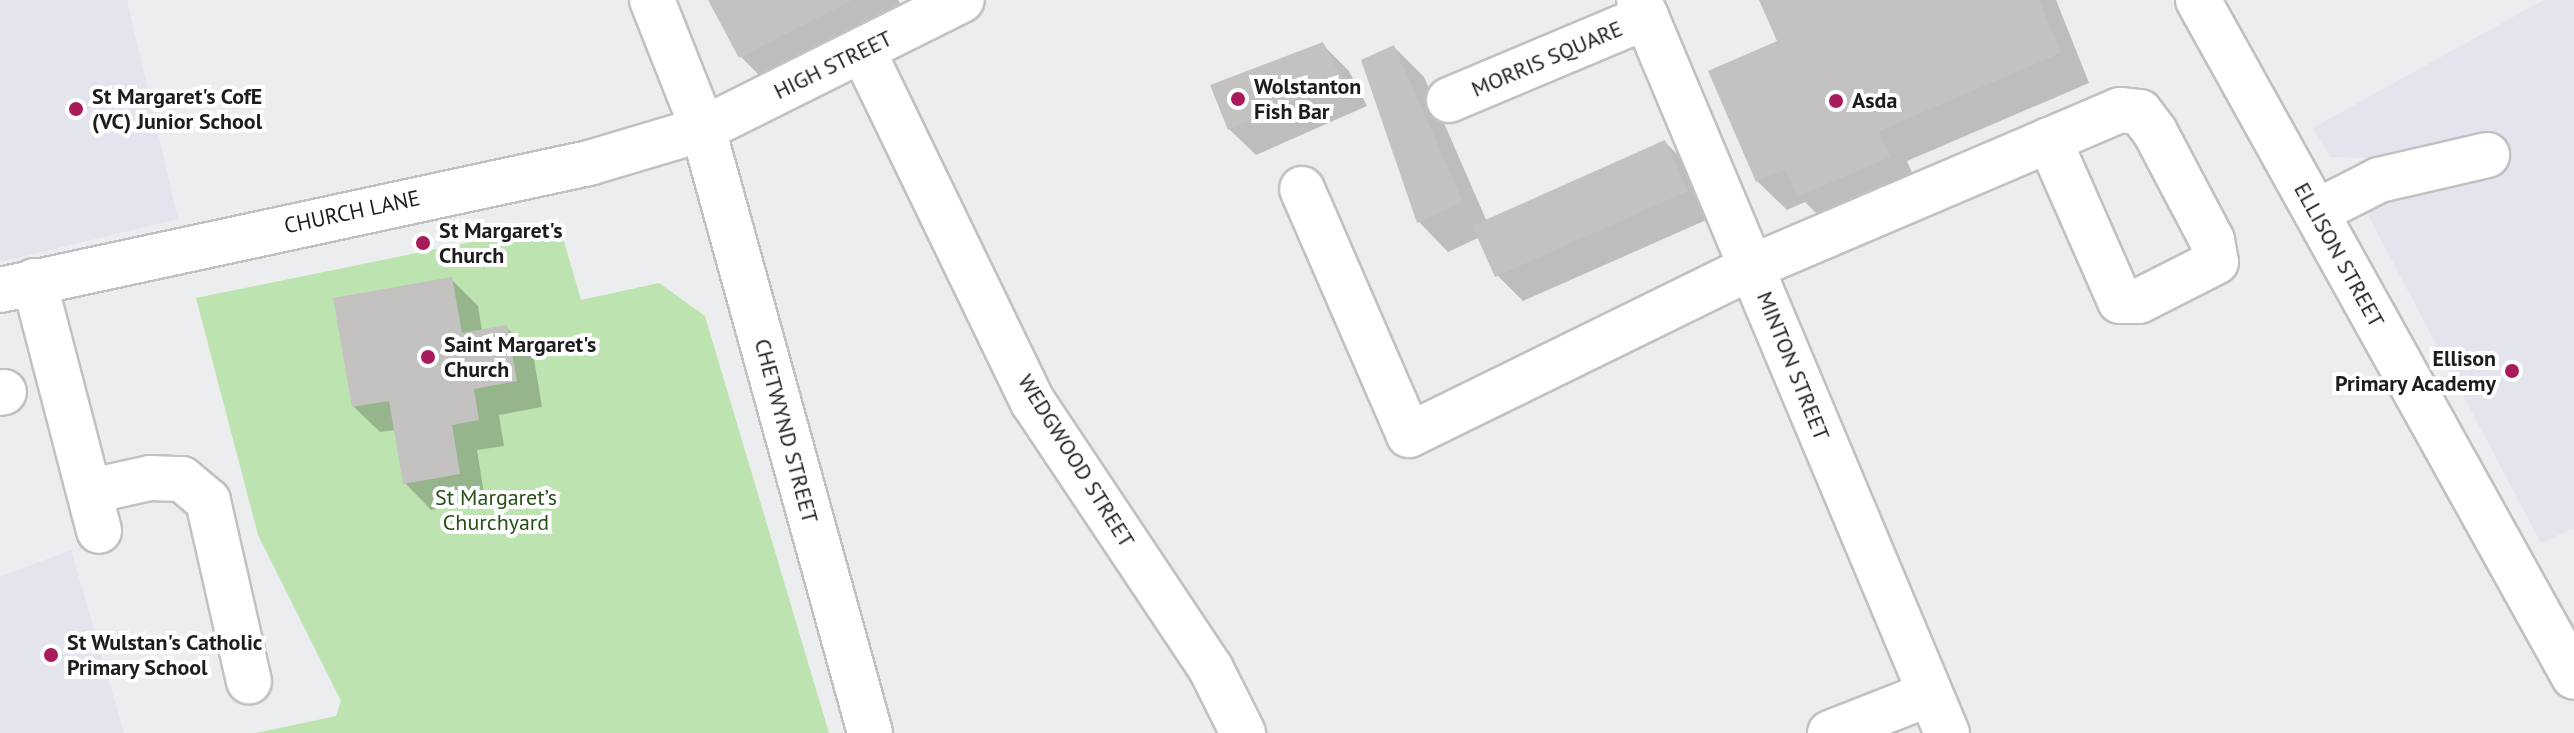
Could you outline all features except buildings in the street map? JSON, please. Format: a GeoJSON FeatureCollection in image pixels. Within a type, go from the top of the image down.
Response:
{"type":"FeatureCollection","features":[{"type":"Feature","properties":{"kind":"street","name":"CHETWYND STREET"},"geometry":{"type":"LineString","coordinates":[[652,0],[703,129],[870,733]]}},
{"type":"Feature","properties":{"kind":"street","name":"HIGH STREET"},"geometry":{"type":"LineString","coordinates":[[703,129],[962,0]]}},
{"type":"Feature","properties":{"kind":"street","name":"ELLISON STREET"},"geometry":{"type":"LineString","coordinates":[[2198,0],[2574,677]]}},
{"type":"Feature","properties":{"kind":"street","name":"MORRIS SQUARE"},"geometry":{"type":"LineString","coordinates":[[1449,100],[1642,9]]}},
{"type":"Feature","properties":{"kind":"street","name":"MINTON STREET"},"geometry":{"type":"LineString","coordinates":[[1642,9],[1947,733]]}},
{"type":"Feature","properties":{"kind":"street","name":"WEDGWOOD STREET"},"geometry":{"type":"LineString","coordinates":[[863,51],[1033,402],[1211,669],[1243,733]]}},
{"type":"Feature","properties":{"kind":"street","name":"CHURCH LANE"},"geometry":{"type":"LineString","coordinates":[[17,285],[589,163],[703,129]]}},
{"type":"Feature","properties":{"kind":"street"},"geometry":{"type":"LineString","coordinates":[[1302,189],[1409,435],[1752,267],[2049,140]]}},
{"type":"Feature","properties":{"kind":"street"},"geometry":{"type":"LineString","coordinates":[[2316,212],[2379,180],[2487,155]]}},
{"type":"Feature","properties":{"kind":"street"},"geometry":{"type":"LineString","coordinates":[[17,285],[95,511],[150,478],[182,479],[208,501],[249,681]]}},
{"type":"Feature","properties":{"kind":"street"},"geometry":{"type":"LineString","coordinates":[[1830,733],[1929,694]]}},
{"type":"Feature","properties":{"kind":"shaded area","name":"St Margaret's CofE (VC) Junior School"},"geometry":{"type":"Polygon","coordinates":[[[0,0],[127,0],[178,219],[0,262],[0,0]]]}},
{"type":"Feature","properties":{"kind":"shaded area","name":"Ellison Primary Academy"},"geometry":{"type":"Polygon","coordinates":[[[2544,0],[2574,0],[2574,528],[2541,543],[2368,215],[2385,195],[2368,158],[2330,157],[2313,128],[2544,0]]]}},
{"type":"Feature","properties":{"kind":"shaded area","name":"St Wulstan's Catholic Primary School"},"geometry":{"type":"Polygon","coordinates":[[[71,550],[124,733],[0,733],[0,577],[71,550]]]}},
{"type":"Feature","properties":{"kind":"green space","name":"St Margaret’s Churchyard"},"geometry":{"type":"Polygon","coordinates":[[[559,224],[581,300],[659,283],[705,316],[829,733],[256,733],[336,716],[341,701],[258,535],[196,298],[559,224]]]}},
{"type":"Feature","properties":{"kind":"place","name":"Wolstanton Fish Bar"},"geometry":{"type":"Point","coordinates":[1238,99]}},
{"type":"Feature","properties":{"kind":"place","name":"Asda"},"geometry":{"type":"Point","coordinates":[1836,101]}},
{"type":"Feature","properties":{"kind":"place","name":"St Margaret's CofE (VC) Junior School"},"geometry":{"type":"Point","coordinates":[76,109]}},
{"type":"Feature","properties":{"kind":"place","name":"St Margaret's Church"},"geometry":{"type":"Point","coordinates":[423,243]}},
{"type":"Feature","properties":{"kind":"place","name":"Saint Margaret's Church"},"geometry":{"type":"Point","coordinates":[428,357]}},
{"type":"Feature","properties":{"kind":"place","name":"Ellison Primary Academy"},"geometry":{"type":"Point","coordinates":[2512,371]}},
{"type":"Feature","properties":{"kind":"place","name":"St Wulstan's Catholic Primary School"},"geometry":{"type":"Point","coordinates":[51,655]}}]}
